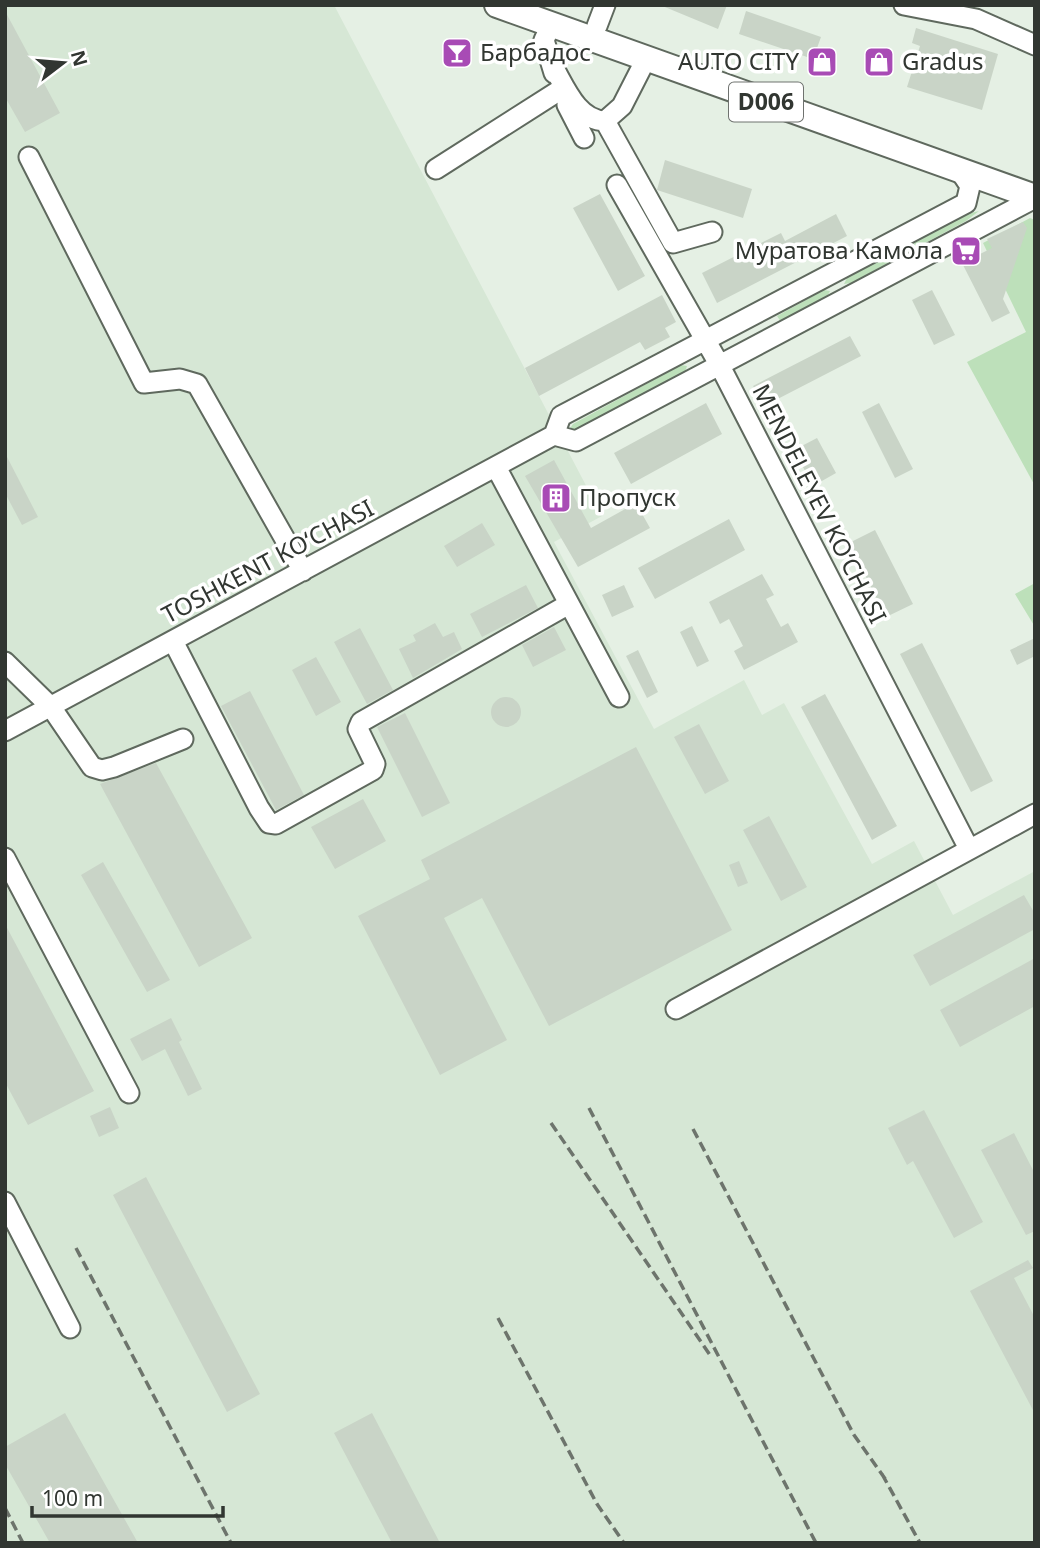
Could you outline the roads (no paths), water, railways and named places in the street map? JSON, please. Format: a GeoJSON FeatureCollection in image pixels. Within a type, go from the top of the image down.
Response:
{"type":"FeatureCollection","features":[{"type":"Feature","properties":{"kind":"main road","name":"D006"},"geometry":{"type":"LineString","coordinates":[[497,5],[547,15],[601,15],[1035,180]]}},
{"type":"Feature","properties":{"kind":"main road","name":"D006"},"geometry":{"type":"LineString","coordinates":[[547,15],[646,59],[1035,198]]}},
{"type":"Feature","properties":{"kind":"street"},"geometry":{"type":"LineString","coordinates":[[904,5],[976,19],[1035,45]]}},
{"type":"Feature","properties":{"kind":"street"},"geometry":{"type":"LineString","coordinates":[[547,15],[544,40],[560,90],[584,138]]}},
{"type":"Feature","properties":{"kind":"street"},"geometry":{"type":"LineString","coordinates":[[551,63],[581,112],[595,120],[605,121],[622,106],[646,59]]}},
{"type":"Feature","properties":{"kind":"street"},"geometry":{"type":"LineString","coordinates":[[436,169],[560,90]]}},
{"type":"Feature","properties":{"kind":"street"},"geometry":{"type":"LineString","coordinates":[[605,121],[673,243],[712,232]]}},
{"type":"Feature","properties":{"kind":"street"},"geometry":{"type":"LineString","coordinates":[[29,157],[144,383],[180,379],[197,384],[303,571]]}},
{"type":"Feature","properties":{"kind":"street","name":"TOSHKENT KO‘CHASI"},"geometry":{"type":"LineString","coordinates":[[5,731],[554,435],[561,416],[966,204],[971,186],[960,171]]}},
{"type":"Feature","properties":{"kind":"street","name":"MENDELEYEV KO‘CHASI"},"geometry":{"type":"LineString","coordinates":[[617,185],[719,364],[969,849]]}},
{"type":"Feature","properties":{"kind":"street","name":"TOSHKENT KO‘CHASI"},"geometry":{"type":"LineString","coordinates":[[554,435],[576,441],[1035,198]]}},
{"type":"Feature","properties":{"kind":"street"},"geometry":{"type":"LineString","coordinates":[[496,467],[619,697]]}},
{"type":"Feature","properties":{"kind":"street"},"geometry":{"type":"LineString","coordinates":[[173,641],[259,808],[269,823],[276,824],[373,771],[375,764],[358,729],[361,722],[569,604]]}},
{"type":"Feature","properties":{"kind":"street"},"geometry":{"type":"LineString","coordinates":[[5,662],[51,707],[92,767],[102,770],[183,738]]}},
{"type":"Feature","properties":{"kind":"street"},"geometry":{"type":"LineString","coordinates":[[676,1009],[1035,814]]}},
{"type":"Feature","properties":{"kind":"street"},"geometry":{"type":"LineString","coordinates":[[5,858],[130,1093]]}},
{"type":"Feature","properties":{"kind":"street"},"geometry":{"type":"LineString","coordinates":[[5,1202],[70,1328]]}},
{"type":"Feature","properties":{"kind":"railway"},"geometry":{"type":"LineString","coordinates":[[589,1108],[816,1543]]}},
{"type":"Feature","properties":{"kind":"railway"},"geometry":{"type":"LineString","coordinates":[[551,1123],[710,1355]]}},
{"type":"Feature","properties":{"kind":"railway"},"geometry":{"type":"LineString","coordinates":[[693,1129],[854,1435],[886,1480]]}},
{"type":"Feature","properties":{"kind":"railway"},"geometry":{"type":"LineString","coordinates":[[76,1248],[231,1543]]}},
{"type":"Feature","properties":{"kind":"railway"},"geometry":{"type":"LineString","coordinates":[[498,1318],[597,1504],[624,1543]]}},
{"type":"Feature","properties":{"kind":"railway"},"geometry":{"type":"LineString","coordinates":[[882,1474],[920,1543]]}},
{"type":"Feature","properties":{"kind":"railway"},"geometry":{"type":"LineString","coordinates":[[5,1508],[23,1543]]}},
{"type":"Feature","properties":{"kind":"place","name":"Барбадос"},"geometry":{"type":"Point","coordinates":[457,53]}},
{"type":"Feature","properties":{"kind":"place","name":"AUTO CITY"},"geometry":{"type":"Point","coordinates":[822,62]}},
{"type":"Feature","properties":{"kind":"place","name":"Gradus"},"geometry":{"type":"Point","coordinates":[879,62]}},
{"type":"Feature","properties":{"kind":"place","name":"Муратова Камола"},"geometry":{"type":"Point","coordinates":[966,251]}},
{"type":"Feature","properties":{"kind":"place","name":"Пропуск"},"geometry":{"type":"Point","coordinates":[556,498]}}]}
